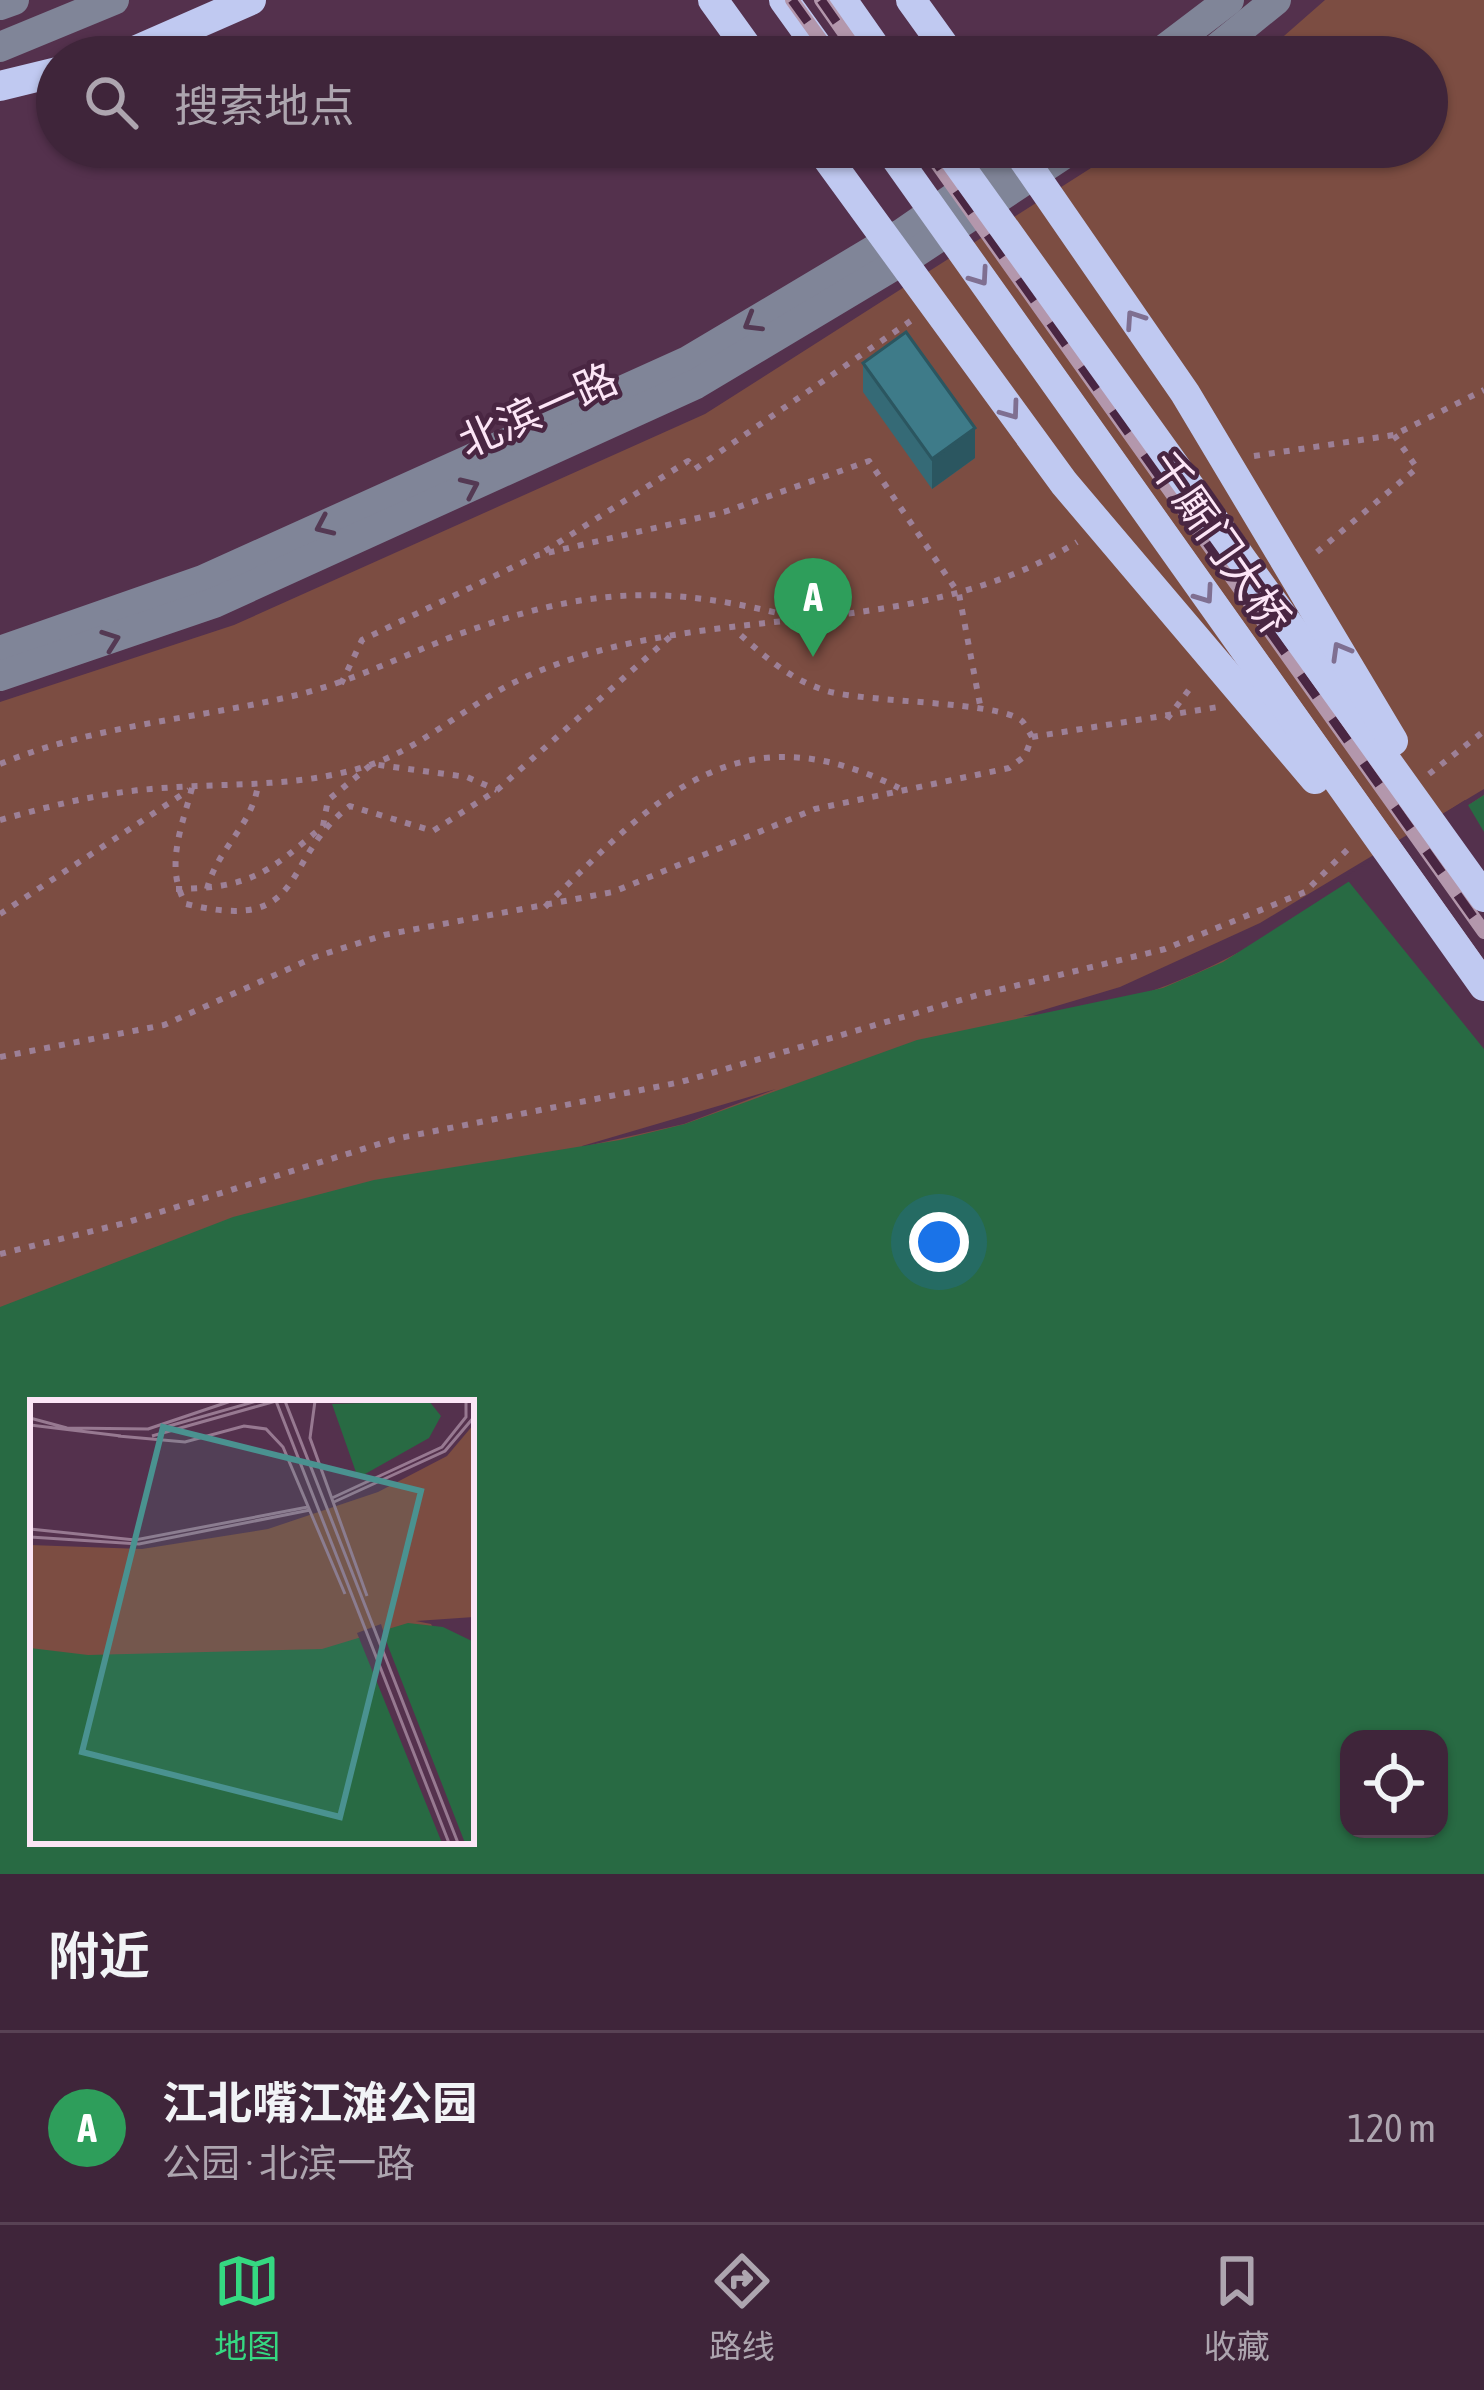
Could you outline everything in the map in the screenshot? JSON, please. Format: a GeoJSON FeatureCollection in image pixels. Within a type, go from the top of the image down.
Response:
{"type":"FeatureCollection","features":[{"type":"Feature","properties":{"kind":"main road"},"geometry":{"type":"LineString","coordinates":[[171,36],[251,0]]}},
{"type":"Feature","properties":{"kind":"main road"},"geometry":{"type":"LineString","coordinates":[[712,0],[739,36]]}},
{"type":"Feature","properties":{"kind":"main road"},"geometry":{"type":"LineString","coordinates":[[784,0],[810,36]]}},
{"type":"Feature","properties":{"kind":"main road"},"geometry":{"type":"LineString","coordinates":[[842,0],[867,36]]}},
{"type":"Feature","properties":{"kind":"main road"},"geometry":{"type":"LineString","coordinates":[[911,0],[937,36]]}},
{"type":"Feature","properties":{"kind":"main road"},"geometry":{"type":"LineString","coordinates":[[0,86],[36,77]]}},
{"type":"Feature","properties":{"kind":"main road"},"geometry":{"type":"LineString","coordinates":[[834,168],[1064,483],[1445,931]]}},
{"type":"Feature","properties":{"kind":"main road","name":"千厮门大桥"},"geometry":{"type":"LineString","coordinates":[[903,168],[1484,986]]}},
{"type":"Feature","properties":{"kind":"main road","name":"千厮门大桥"},"geometry":{"type":"LineString","coordinates":[[961,168],[1484,897]]}},
{"type":"Feature","properties":{"kind":"main road"},"geometry":{"type":"LineString","coordinates":[[1030,168],[1185,393],[1484,897]]}},
{"type":"Feature","properties":{"kind":"street"},"geometry":{"type":"LineString","coordinates":[[0,5],[14,0]]}},
{"type":"Feature","properties":{"kind":"street"},"geometry":{"type":"LineString","coordinates":[[0,47],[114,0]]}},
{"type":"Feature","properties":{"kind":"street"},"geometry":{"type":"LineString","coordinates":[[1182,36],[1229,0]]}},
{"type":"Feature","properties":{"kind":"street"},"geometry":{"type":"LineString","coordinates":[[1231,36],[1276,0]]}},
{"type":"Feature","properties":{"kind":"street","name":"北滨一路"},"geometry":{"type":"LineString","coordinates":[[0,651],[202,580],[688,361],[901,234],[997,168]]}},
{"type":"Feature","properties":{"kind":"street","name":"北滨一路"},"geometry":{"type":"LineString","coordinates":[[0,676],[214,603],[696,384],[915,253],[1043,168]]}},
{"type":"Feature","properties":{"kind":"path"},"geometry":{"type":"LineString","coordinates":[[341,683],[362,640],[538,555],[688,461],[695,469],[926,310]]}},
{"type":"Feature","properties":{"kind":"path"},"geometry":{"type":"LineString","coordinates":[[1244,458],[1394,435],[1484,390]]}},
{"type":"Feature","properties":{"kind":"path"},"geometry":{"type":"LineString","coordinates":[[538,555],[724,512],[869,461],[959,594],[981,710]]}},
{"type":"Feature","properties":{"kind":"path"},"geometry":{"type":"LineString","coordinates":[[192,788],[175,860],[176,889],[186,904],[236,915],[287,895],[323,826],[328,800],[372,764],[507,686],[568,659],[671,636],[959,594],[990,586],[1082,539]]}},
{"type":"Feature","properties":{"kind":"path"},"geometry":{"type":"LineString","coordinates":[[0,764],[116,727],[244,707],[341,683],[519,613],[582,600],[647,592],[716,596],[805,620]]}},
{"type":"Feature","properties":{"kind":"path"},"geometry":{"type":"LineString","coordinates":[[734,628],[779,670],[826,691],[890,703],[981,710],[1022,721],[1032,736]]}},
{"type":"Feature","properties":{"kind":"path"},"geometry":{"type":"LineString","coordinates":[[176,889],[230,889],[275,867],[350,806],[433,831],[497,790],[671,636]]}},
{"type":"Feature","properties":{"kind":"path"},"geometry":{"type":"LineString","coordinates":[[1032,736],[1168,719],[1228,704]]}},
{"type":"Feature","properties":{"kind":"path"},"geometry":{"type":"LineString","coordinates":[[0,1057],[164,1025],[315,957],[384,935],[469,916],[542,909],[613,892],[815,809],[899,788],[1009,769],[1025,757],[1032,736]]}},
{"type":"Feature","properties":{"kind":"path"},"geometry":{"type":"LineString","coordinates":[[542,909],[641,812],[715,767],[758,757],[809,755],[857,767],[899,788]]}},
{"type":"Feature","properties":{"kind":"path"},"geometry":{"type":"LineString","coordinates":[[0,820],[70,801],[192,788],[304,783],[372,764],[467,777],[497,790]]}},
{"type":"Feature","properties":{"kind":"path"},"geometry":{"type":"LineString","coordinates":[[207,889],[212,868],[254,811],[258,785]]}},
{"type":"Feature","properties":{"kind":"path"},"geometry":{"type":"LineString","coordinates":[[0,914],[192,788]]}},
{"type":"Feature","properties":{"kind":"path"},"geometry":{"type":"LineString","coordinates":[[0,1254],[125,1223],[395,1139],[681,1082],[978,994],[1165,949],[1305,892]]}},
{"type":"Feature","properties":{"kind":"shaded area"},"geometry":{"type":"Polygon","coordinates":[[[1325,0],[1484,0],[1484,789],[1260,923],[1120,987],[1023,1016],[1087,1009],[1149,992],[1208,968],[1322,903],[1484,795],[1484,1874],[0,1874],[0,702],[234,625],[705,414],[1091,168],[1448,168],[1448,36],[1284,36],[1325,0]],[[776,1089],[582,1146],[684,1124],[776,1089]]]}},
{"type":"Feature","properties":{"kind":"shaded area"},"geometry":{"type":"Polygon","coordinates":[[[1484,795],[1484,1874],[0,1874],[0,1307],[233,1217],[374,1180],[620,1140],[685,1124],[917,1040],[1163,988],[1223,962],[1484,795]]]}},
{"type":"Feature","properties":{"kind":"pier"},"geometry":{"type":"Polygon","coordinates":[[[1465,800],[1484,832],[1484,1049],[1345,877],[1465,800]]]}},
{"type":"Feature","properties":{"kind":"building"},"geometry":{"type":"Polygon","coordinates":[[[906,332],[975,428],[932,459],[863,363],[906,332]]]}},
{"type":"Feature","properties":{"kind":"railway"},"geometry":{"type":"LineString","coordinates":[[792,0],[818,36]]}},
{"type":"Feature","properties":{"kind":"railway"},"geometry":{"type":"LineString","coordinates":[[821,0],[846,36]]}},
{"type":"Feature","properties":{"kind":"railway"},"geometry":{"type":"LineString","coordinates":[[912,168],[1484,972]]}},
{"type":"Feature","properties":{"kind":"railway"},"geometry":{"type":"LineString","coordinates":[[940,168],[1484,932]]}},
{"type":"Feature","properties":{"kind":"place","name":"江北嘴江滩公园"},"geometry":{"type":"Point","coordinates":[813,657]}}]}
